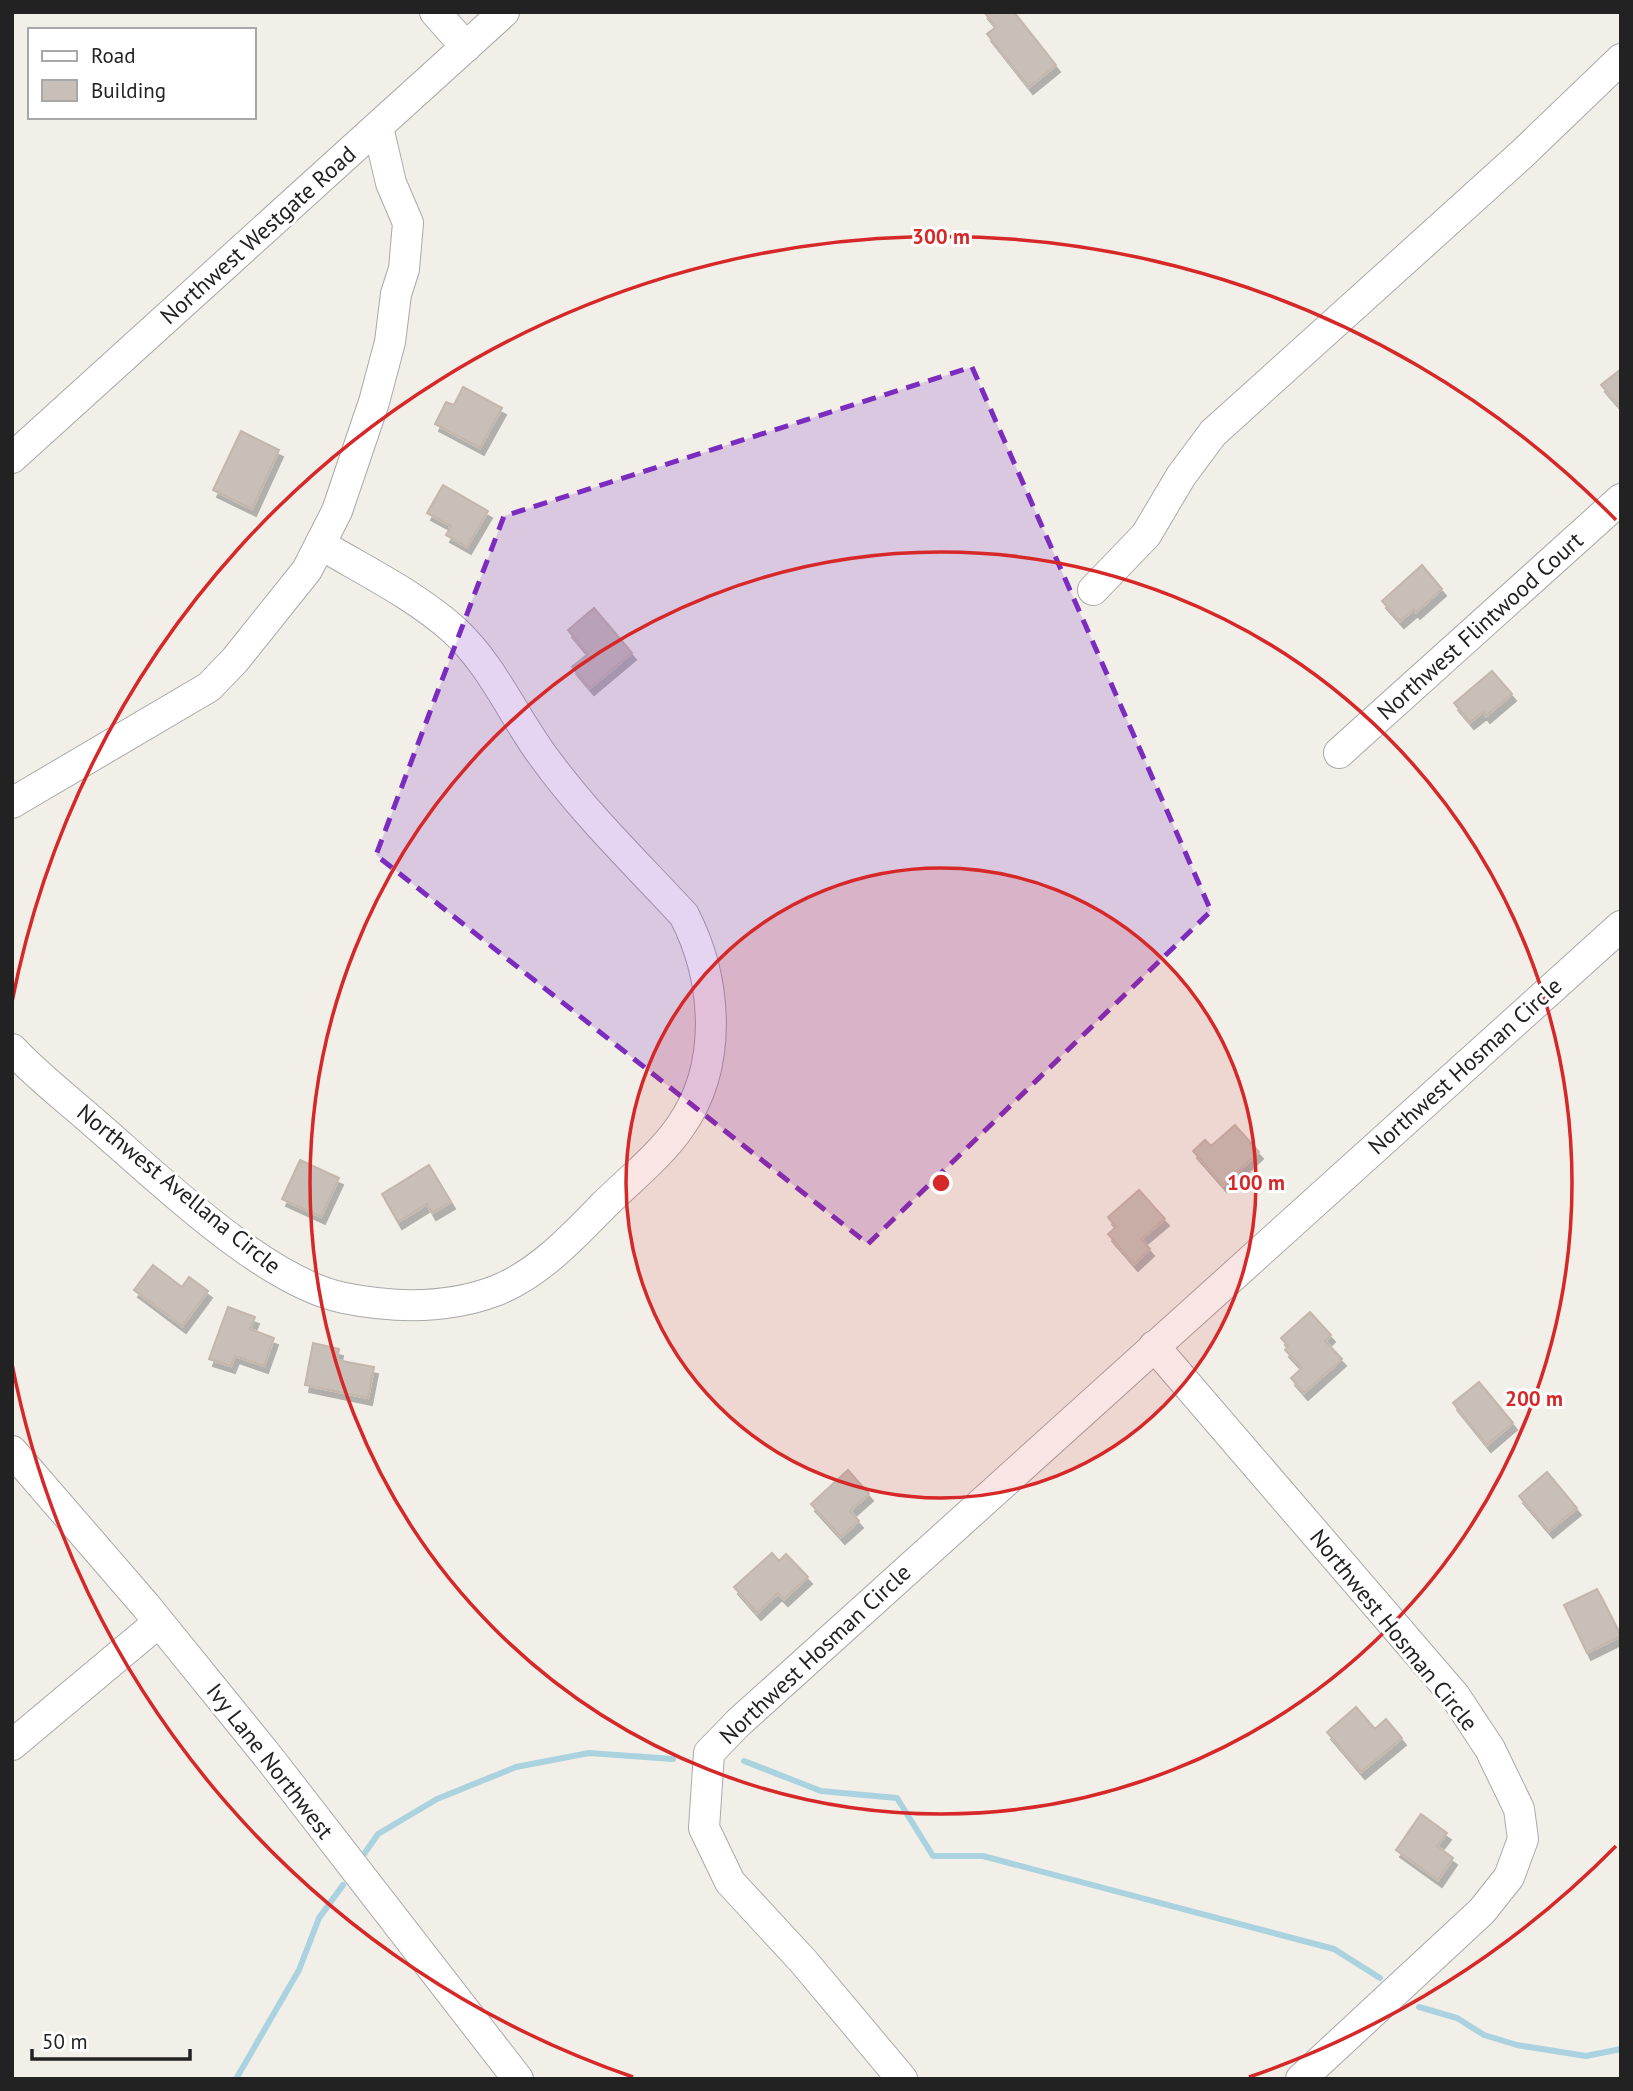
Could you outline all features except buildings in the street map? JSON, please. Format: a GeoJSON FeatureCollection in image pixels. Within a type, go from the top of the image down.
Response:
{"type":"FeatureCollection","features":[{"type":"Feature","properties":{"kind":"street"},"geometry":{"type":"LineString","coordinates":[[435,12],[466,47]]}},
{"type":"Feature","properties":{"kind":"street","name":"Northwest Westgate Road"},"geometry":{"type":"LineString","coordinates":[[12,458],[504,12]]}},
{"type":"Feature","properties":{"kind":"street"},"geometry":{"type":"LineString","coordinates":[[1093,590],[1146,535],[1181,476],[1213,433],[1521,155],[1621,59]]}},
{"type":"Feature","properties":{"kind":"street"},"geometry":{"type":"LineString","coordinates":[[12,803],[209,687],[288,597],[320,544],[337,511],[374,402],[390,342],[397,294],[404,269],[408,223],[391,183],[378,127]]}},
{"type":"Feature","properties":{"kind":"street","name":"Northwest Flintwood Court"},"geometry":{"type":"LineString","coordinates":[[1339,753],[1621,499]]}},
{"type":"Feature","properties":{"kind":"street","name":"Northwest Avellana Circle"},"geometry":{"type":"LineString","coordinates":[[12,1049],[153,1174],[258,1259],[304,1286],[341,1298],[393,1307],[450,1303],[496,1290],[538,1266],[581,1228],[678,1130],[694,1106],[706,1069],[712,1027],[708,983],[697,941],[684,915],[563,783],[540,752],[509,698],[474,651],[454,630],[426,607],[320,544]]}},
{"type":"Feature","properties":{"kind":"street","name":"Northwest Hosman Circle"},"geometry":{"type":"LineString","coordinates":[[902,2079],[803,1961],[730,1882],[704,1828],[704,1789],[709,1752],[1154,1346],[1621,926]]}},
{"type":"Feature","properties":{"kind":"street","name":"Northwest Hosman Circle"},"geometry":{"type":"LineString","coordinates":[[1154,1346],[1455,1696],[1490,1749],[1519,1809],[1523,1839],[1509,1877],[1482,1911],[1301,2079]]}},
{"type":"Feature","properties":{"kind":"street","name":"Ivy Lane Northwest"},"geometry":{"type":"LineString","coordinates":[[12,1451],[159,1622],[270,1759],[518,2079]]}},
{"type":"Feature","properties":{"kind":"street"},"geometry":{"type":"LineString","coordinates":[[12,1745],[159,1622]]}},
{"type":"Feature","properties":{"kind":"highlighted area"},"geometry":{"type":"Polygon","coordinates":[[[972,367],[1211,911],[868,1244],[376,855],[504,516],[972,367]]]}},
{"type":"Feature","properties":{"kind":"waterway"},"geometry":{"type":"LineString","coordinates":[[362,1857],[378,1834],[437,1799],[516,1767],[589,1753],[673,1759]]}},
{"type":"Feature","properties":{"kind":"waterway"},"geometry":{"type":"LineString","coordinates":[[744,1761],[821,1791],[897,1798],[933,1856],[983,1856],[1334,1949],[1380,1978]]}},
{"type":"Feature","properties":{"kind":"waterway"},"geometry":{"type":"LineString","coordinates":[[236,2079],[299,1970],[319,1918],[343,1885]]}},
{"type":"Feature","properties":{"kind":"waterway"},"geometry":{"type":"LineString","coordinates":[[1419,2007],[1457,2018],[1484,2035],[1517,2045],[1586,2056],[1621,2049]]}}]}
